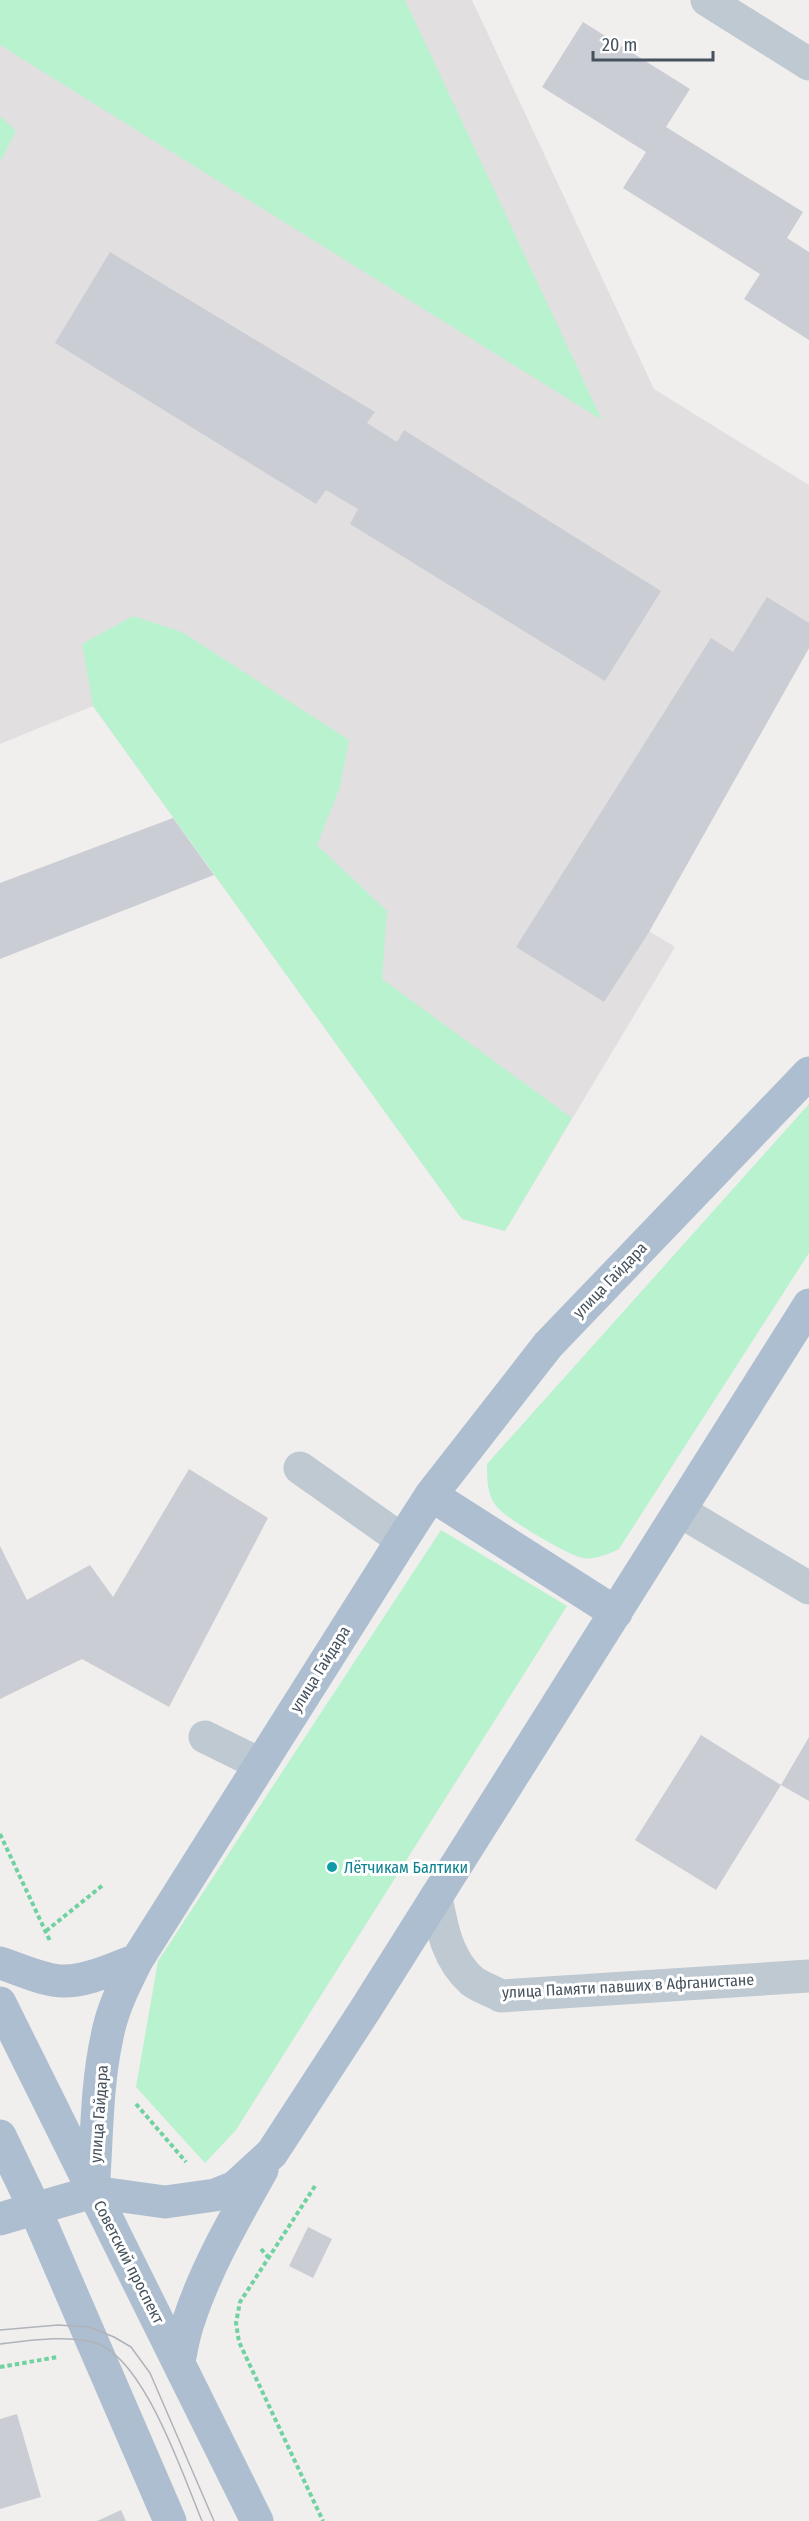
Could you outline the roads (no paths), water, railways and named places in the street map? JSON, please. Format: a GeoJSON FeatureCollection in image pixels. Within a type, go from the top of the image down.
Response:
{"type":"FeatureCollection","features":[{"type":"Feature","properties":{"kind":"main road","name":"улица Гайдара"},"geometry":{"type":"LineString","coordinates":[[93,2192],[101,2070],[107,2034],[120,1994],[137,1960],[402,1540],[431,1495],[548,1345],[809,1073]]}},
{"type":"Feature","properties":{"kind":"main road"},"geometry":{"type":"LineString","coordinates":[[179,2361],[188,2321],[204,2284],[240,2209],[272,2153],[809,1305]]}},
{"type":"Feature","properties":{"kind":"main road"},"geometry":{"type":"LineString","coordinates":[[431,1495],[616,1613]]}},
{"type":"Feature","properties":{"kind":"main road"},"geometry":{"type":"LineString","coordinates":[[0,1963],[63,1981],[84,1979],[137,1960]]}},
{"type":"Feature","properties":{"kind":"main road","name":"Советский проспект"},"geometry":{"type":"LineString","coordinates":[[0,2003],[257,2521]]}},
{"type":"Feature","properties":{"kind":"main road"},"geometry":{"type":"LineString","coordinates":[[0,2136],[35,2209],[170,2521]]}},
{"type":"Feature","properties":{"kind":"main road"},"geometry":{"type":"LineString","coordinates":[[0,2219],[93,2192],[165,2202],[215,2195],[235,2187],[272,2153]]}},
{"type":"Feature","properties":{"kind":"street"},"geometry":{"type":"LineString","coordinates":[[707,0],[809,64]]}},
{"type":"Feature","properties":{"kind":"street"},"geometry":{"type":"LineString","coordinates":[[300,1468],[402,1540]]}},
{"type":"Feature","properties":{"kind":"street"},"geometry":{"type":"LineString","coordinates":[[680,1511],[809,1588]]}},
{"type":"Feature","properties":{"kind":"street"},"geometry":{"type":"LineString","coordinates":[[205,1737],[260,1764]]}},
{"type":"Feature","properties":{"kind":"street","name":"улица Памяти павших в Афганистане"},"geometry":{"type":"LineString","coordinates":[[436,1897],[443,1935],[456,1964],[474,1982],[501,1996],[809,1976]]}},
{"type":"Feature","properties":{"kind":"tram line"},"geometry":{"type":"LineString","coordinates":[[0,2330],[58,2325],[89,2327],[131,2347],[150,2373],[214,2521]]}},
{"type":"Feature","properties":{"kind":"tram line"},"geometry":{"type":"LineString","coordinates":[[0,2344],[69,2339],[92,2342],[111,2351],[128,2368],[159,2419],[202,2521]]}},
{"type":"Feature","properties":{"kind":"place","name":"Лётчикам Балтики"},"geometry":{"type":"Point","coordinates":[332,1867]}}]}
